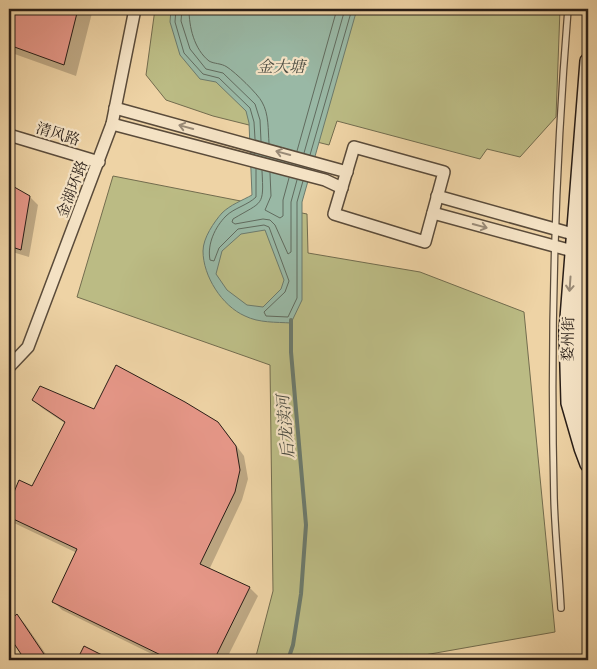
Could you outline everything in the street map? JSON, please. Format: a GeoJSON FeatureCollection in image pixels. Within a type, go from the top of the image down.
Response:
{"type":"FeatureCollection","features":[{"type":"Feature","properties":{"kind":"main road","name":"婺州街"},"geometry":{"type":"LineString","coordinates":[[588,61],[581,236],[567,332],[569,403],[588,464]]}},
{"type":"Feature","properties":{"kind":"main road","name":"婺州街"},"geometry":{"type":"LineString","coordinates":[[581,236],[588,217]]}},
{"type":"Feature","properties":{"kind":"main road","name":"婺州街"},"geometry":{"type":"LineString","coordinates":[[579,253],[580,392],[588,432]]}},
{"type":"Feature","properties":{"kind":"street","name":"金湖环路"},"geometry":{"type":"LineString","coordinates":[[9,368],[28,347],[99,162],[112,124],[135,9]]}},
{"type":"Feature","properties":{"kind":"street"},"geometry":{"type":"LineString","coordinates":[[115,108],[347,172]]}},
{"type":"Feature","properties":{"kind":"street"},"geometry":{"type":"LineString","coordinates":[[112,124],[325,180],[342,188]]}},
{"type":"Feature","properties":{"kind":"street","name":"清风路"},"geometry":{"type":"LineString","coordinates":[[9,135],[99,162]]}},
{"type":"Feature","properties":{"kind":"street"},"geometry":{"type":"LineString","coordinates":[[354,148],[444,172],[425,242],[334,214],[347,172],[354,148]]}},
{"type":"Feature","properties":{"kind":"street"},"geometry":{"type":"LineString","coordinates":[[437,196],[581,236]]}},
{"type":"Feature","properties":{"kind":"street"},"geometry":{"type":"LineString","coordinates":[[433,213],[579,253]]}},
{"type":"Feature","properties":{"kind":"lane"},"geometry":{"type":"LineString","coordinates":[[561,608],[554,499],[553,322],[560,111],[568,9]]}},
{"type":"Feature","properties":{"kind":"lane"},"geometry":{"type":"LineString","coordinates":[[579,332],[588,307]]}},
{"type":"Feature","properties":{"kind":"green space"},"geometry":{"type":"Polygon","coordinates":[[[155,9],[560,9],[556,117],[520,157],[487,149],[480,159],[337,121],[329,145],[213,116],[166,100],[146,75],[155,9]]]}},
{"type":"Feature","properties":{"kind":"green space"},"geometry":{"type":"Polygon","coordinates":[[[113,176],[307,214],[308,253],[420,272],[524,312],[555,632],[396,660],[255,660],[273,591],[270,365],[77,297],[113,176]]]}},
{"type":"Feature","properties":{"kind":"water","name":"金大塘"},"geometry":{"type":"Polygon","coordinates":[[[171,9],[357,9],[302,202],[302,300],[291,323],[268,322],[245,316],[222,298],[210,280],[206,270],[203,251],[207,236],[212,226],[225,210],[252,195],[249,123],[246,111],[216,82],[200,79],[180,55],[170,22],[171,9]],[[265,230],[241,234],[222,251],[216,274],[227,290],[247,305],[263,307],[281,289],[284,280],[265,230]]]}},
{"type":"Feature","properties":{"kind":"building"},"geometry":{"type":"Polygon","coordinates":[[[9,9],[20,9],[38,14],[40,9],[78,9],[64,65],[9,45],[9,9]]]}},
{"type":"Feature","properties":{"kind":"building"},"geometry":{"type":"Polygon","coordinates":[[[9,184],[30,196],[21,250],[9,246],[9,184]]]}},
{"type":"Feature","properties":{"kind":"building"},"geometry":{"type":"Polygon","coordinates":[[[116,365],[218,422],[236,446],[240,470],[235,492],[200,564],[250,587],[214,660],[171,660],[52,602],[77,549],[9,517],[9,504],[19,480],[32,486],[65,422],[32,400],[40,386],[94,409],[116,365]]]}},
{"type":"Feature","properties":{"kind":"building"},"geometry":{"type":"Polygon","coordinates":[[[17,614],[46,657],[41,660],[25,660],[9,636],[9,621],[17,614]]]}},
{"type":"Feature","properties":{"kind":"building"},"geometry":{"type":"Polygon","coordinates":[[[84,646],[112,660],[77,660],[84,646]]]}},
{"type":"Feature","properties":{"kind":"waterway","name":"后龙渎河"},"geometry":{"type":"LineString","coordinates":[[288,660],[293,645],[301,594],[306,525],[291,352],[291,320]]}}]}
